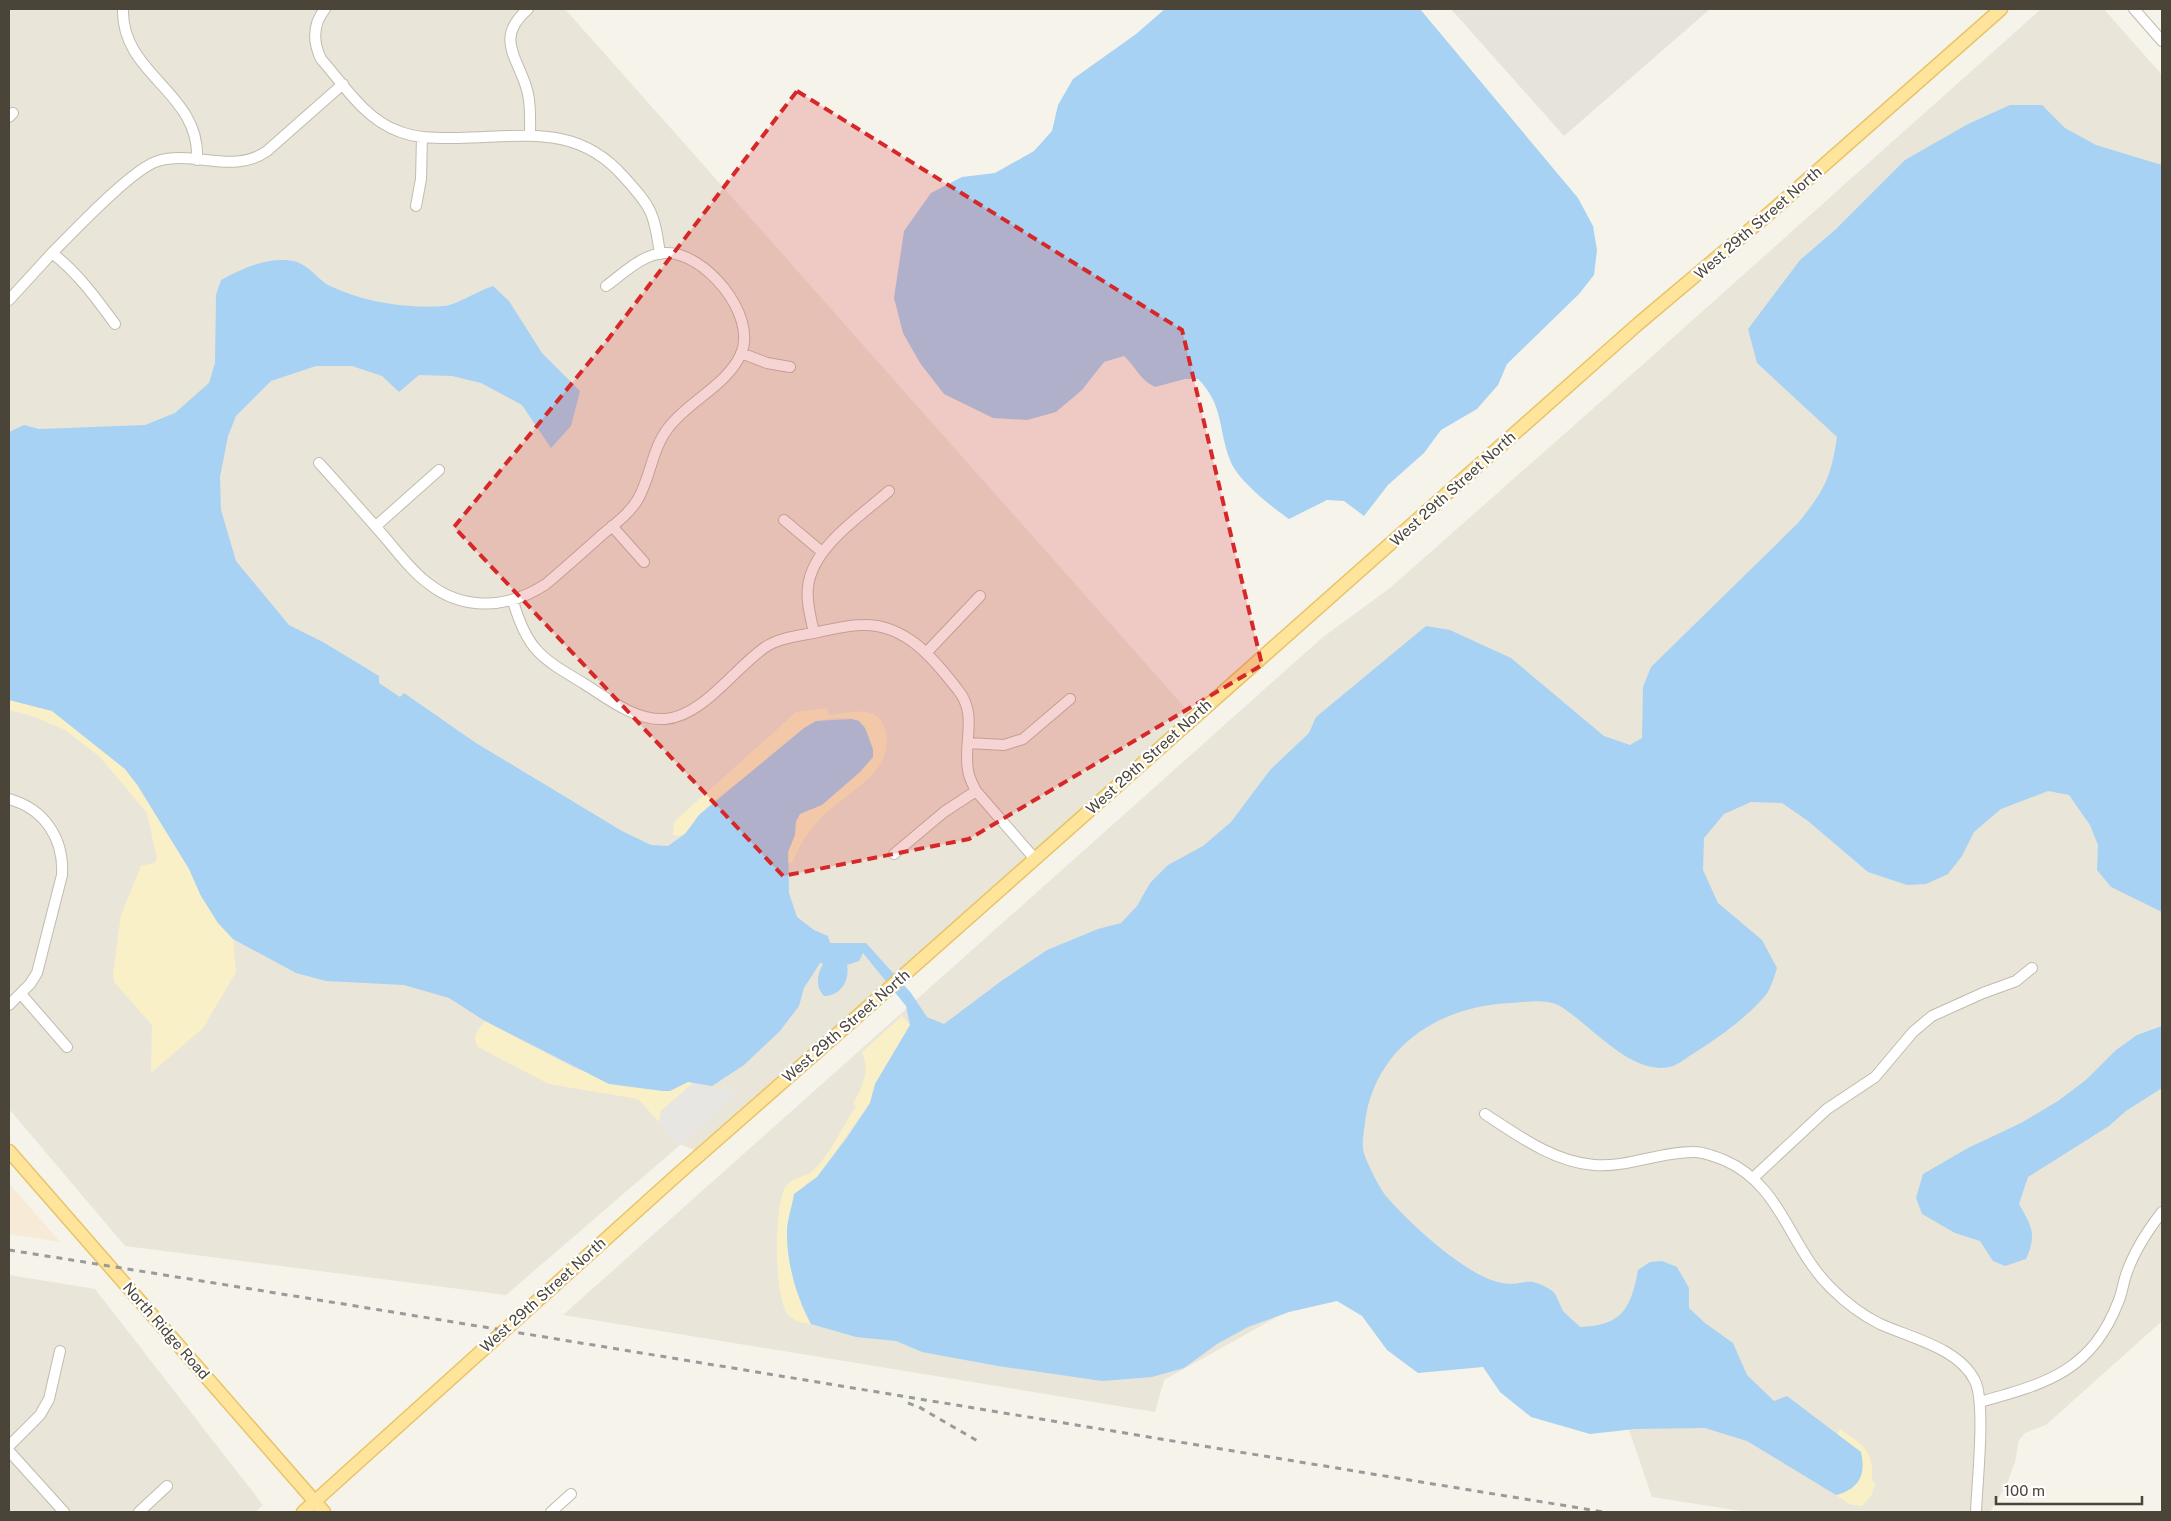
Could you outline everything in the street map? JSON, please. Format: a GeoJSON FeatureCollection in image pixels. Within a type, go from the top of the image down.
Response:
{"type":"FeatureCollection","features":[{"type":"Feature","properties":{"kind":"main road","name":"West 29th Street North"},"geometry":{"type":"LineString","coordinates":[[303,1512],[678,1174],[1638,324],[1765,217],[2001,9]]}},
{"type":"Feature","properties":{"kind":"main road","name":"North Ridge Road"},"geometry":{"type":"LineString","coordinates":[[9,1151],[324,1512]]}},
{"type":"Feature","properties":{"kind":"street"},"geometry":{"type":"LineString","coordinates":[[123,9],[125,30],[137,57],[183,110],[193,127],[198,143],[197,160]]}},
{"type":"Feature","properties":{"kind":"street"},"geometry":{"type":"LineString","coordinates":[[324,9],[317,20],[314,31],[316,50],[321,59],[362,106],[384,124],[408,135],[422,137],[530,136],[572,140],[599,153],[612,163],[651,210],[655,221],[660,254]]}},
{"type":"Feature","properties":{"kind":"street"},"geometry":{"type":"LineString","coordinates":[[528,9],[517,22],[511,43],[515,63],[528,93],[530,136]]}},
{"type":"Feature","properties":{"kind":"street"},"geometry":{"type":"LineString","coordinates":[[2134,9],[2162,41]]}},
{"type":"Feature","properties":{"kind":"street"},"geometry":{"type":"LineString","coordinates":[[9,300],[52,253],[142,168],[160,160],[234,163],[256,158],[267,151],[343,84]]}},
{"type":"Feature","properties":{"kind":"street"},"geometry":{"type":"LineString","coordinates":[[416,206],[421,179],[422,137]]}},
{"type":"Feature","properties":{"kind":"street"},"geometry":{"type":"LineString","coordinates":[[52,253],[64,262],[90,290],[115,324]]}},
{"type":"Feature","properties":{"kind":"street"},"geometry":{"type":"LineString","coordinates":[[319,463],[420,576],[444,594],[467,602],[484,604],[513,601],[534,593],[637,502],[659,443],[668,428],[678,416],[729,372],[741,353],[745,331],[743,319],[732,299],[702,266],[694,260],[683,255],[660,254],[640,260],[606,286]]}},
{"type":"Feature","properties":{"kind":"street"},"geometry":{"type":"LineString","coordinates":[[741,353],[767,363],[790,367]]}},
{"type":"Feature","properties":{"kind":"street"},"geometry":{"type":"LineString","coordinates":[[376,526],[439,470]]}},
{"type":"Feature","properties":{"kind":"street"},"geometry":{"type":"LineString","coordinates":[[814,633],[808,588],[815,563],[822,552],[889,491]]}},
{"type":"Feature","properties":{"kind":"street"},"geometry":{"type":"LineString","coordinates":[[784,520],[822,552]]}},
{"type":"Feature","properties":{"kind":"street"},"geometry":{"type":"LineString","coordinates":[[612,526],[644,562]]}},
{"type":"Feature","properties":{"kind":"street"},"geometry":{"type":"LineString","coordinates":[[926,653],[980,596]]}},
{"type":"Feature","properties":{"kind":"street"},"geometry":{"type":"LineString","coordinates":[[513,601],[522,630],[529,643],[550,664],[630,711],[653,719],[664,719],[686,714],[695,709],[763,649],[784,639],[852,626],[877,626],[905,636],[926,653],[965,700],[969,716],[968,770],[976,791],[1035,859]]}},
{"type":"Feature","properties":{"kind":"street"},"geometry":{"type":"LineString","coordinates":[[968,743],[1004,745],[1014,743],[1030,735],[1070,699]]}},
{"type":"Feature","properties":{"kind":"street"},"geometry":{"type":"LineString","coordinates":[[894,854],[936,818],[976,791]]}},
{"type":"Feature","properties":{"kind":"street"},"geometry":{"type":"LineString","coordinates":[[9,799],[32,809],[50,825],[57,838],[63,864],[41,962],[30,984],[9,1005]]}},
{"type":"Feature","properties":{"kind":"street"},"geometry":{"type":"LineString","coordinates":[[1753,1178],[1827,1109],[1875,1077],[1913,1032],[1932,1016],[1983,993],[2016,981],[2032,968]]}},
{"type":"Feature","properties":{"kind":"street"},"geometry":{"type":"LineString","coordinates":[[21,994],[68,1047]]}},
{"type":"Feature","properties":{"kind":"street"},"geometry":{"type":"LineString","coordinates":[[1485,1114],[1530,1143],[1564,1157],[1594,1165],[1630,1162],[1696,1151],[1724,1160],[1753,1178],[1772,1197],[1804,1255],[1830,1288],[1857,1310],[1878,1323],[1947,1354],[1967,1368],[1976,1382],[1980,1402],[1976,1512]]}},
{"type":"Feature","properties":{"kind":"street"},"geometry":{"type":"LineString","coordinates":[[1980,1402],[2044,1383],[2074,1366],[2089,1352],[2102,1337],[2110,1322],[2121,1296],[2126,1276],[2150,1227],[2162,1212]]}},
{"type":"Feature","properties":{"kind":"street"},"geometry":{"type":"LineString","coordinates":[[9,1446],[40,1415],[49,1399],[60,1351]]}},
{"type":"Feature","properties":{"kind":"street"},"geometry":{"type":"LineString","coordinates":[[9,1451],[64,1512]]}},
{"type":"Feature","properties":{"kind":"street"},"geometry":{"type":"LineString","coordinates":[[139,1512],[167,1486]]}},
{"type":"Feature","properties":{"kind":"street"},"geometry":{"type":"LineString","coordinates":[[551,1512],[571,1494]]}},
{"type":"Feature","properties":{"kind":"highlighted area"},"geometry":{"type":"Polygon","coordinates":[[[797,91],[1182,330],[1262,665],[969,839],[783,876],[454,527],[609,338],[797,91]]]}},
{"type":"Feature","properties":{"kind":"shaded area"},"geometry":{"type":"Polygon","coordinates":[[[9,9],[565,9],[1194,718],[702,1153],[677,1143],[679,1146],[506,1295],[125,1246],[9,1109],[9,9]]]}},
{"type":"Feature","properties":{"kind":"shaded area"},"geometry":{"type":"Polygon","coordinates":[[[1451,9],[1710,9],[1564,136],[1451,9]]]}},
{"type":"Feature","properties":{"kind":"shaded area"},"geometry":{"type":"Polygon","coordinates":[[[2041,9],[2104,9],[2162,75],[2162,1321],[2046,1425],[2025,1433],[2019,1440],[2015,1462],[2007,1484],[1990,1512],[1747,1512],[1652,1497],[1616,1392],[1334,1285],[1164,1380],[1155,1412],[563,1315],[1323,637],[1390,588],[2041,9]]]}},
{"type":"Feature","properties":{"kind":"shaded area"},"geometry":{"type":"Polygon","coordinates":[[[693,1083],[715,1090],[726,1086],[736,1095],[679,1146],[659,1122],[661,1111],[693,1083]]]}},
{"type":"Feature","properties":{"kind":"shaded area"},"geometry":{"type":"Polygon","coordinates":[[[9,1183],[60,1242],[9,1234],[9,1183]]]}},
{"type":"Feature","properties":{"kind":"shaded area"},"geometry":{"type":"Polygon","coordinates":[[[9,1275],[95,1289],[263,1505],[255,1512],[9,1512],[9,1275]]]}},
{"type":"Feature","properties":{"kind":"sand"},"geometry":{"type":"Polygon","coordinates":[[[9,700],[52,711],[125,769],[138,786],[189,869],[201,896],[218,923],[233,939],[236,972],[203,1028],[151,1073],[152,1025],[114,982],[113,974],[121,915],[141,866],[154,863],[157,859],[147,813],[99,756],[65,730],[32,716],[9,710],[9,700]]]}},
{"type":"Feature","properties":{"kind":"sand"},"geometry":{"type":"Polygon","coordinates":[[[827,708],[829,715],[861,711],[876,716],[885,729],[887,745],[876,771],[818,821],[803,841],[792,863],[787,862],[794,830],[800,814],[860,772],[873,757],[859,721],[845,718],[830,718],[804,728],[780,751],[712,802],[686,832],[678,836],[673,835],[674,822],[796,712],[827,708]]]}},
{"type":"Feature","properties":{"kind":"sand"},"geometry":{"type":"Polygon","coordinates":[[[902,1016],[910,1025],[875,1084],[870,1103],[817,1177],[805,1185],[801,1305],[811,1324],[795,1320],[787,1313],[780,1289],[777,1232],[781,1198],[788,1184],[814,1170],[831,1148],[856,1106],[853,1104],[860,1091],[865,1072],[862,1052],[902,1016]]]}},
{"type":"Feature","properties":{"kind":"sand"},"geometry":{"type":"Polygon","coordinates":[[[485,1021],[574,1068],[640,1088],[663,1091],[688,1082],[693,1083],[661,1111],[659,1122],[638,1099],[549,1084],[478,1047],[475,1039],[478,1030],[485,1021]]]}},
{"type":"Feature","properties":{"kind":"sand"},"geometry":{"type":"Polygon","coordinates":[[[1840,1429],[1866,1450],[1871,1462],[1872,1481],[1876,1483],[1871,1496],[1862,1506],[1849,1504],[1836,1495],[1844,1493],[1861,1452],[1837,1435],[1840,1429]]]}},
{"type":"Feature","properties":{"kind":"water"},"geometry":{"type":"Polygon","coordinates":[[[1165,9],[1420,9],[1578,198],[1593,226],[1597,250],[1594,275],[1579,294],[1507,364],[1498,385],[1477,409],[1441,430],[1424,453],[1388,485],[1364,516],[1344,501],[1327,500],[1289,519],[1265,500],[1247,484],[1234,468],[1226,449],[1212,398],[1198,379],[1185,379],[1155,387],[1142,377],[1124,356],[1104,362],[1082,390],[1056,412],[1027,420],[993,418],[944,394],[920,363],[903,333],[894,298],[904,231],[931,193],[962,177],[995,173],[1034,151],[1052,131],[1058,105],[1073,79],[1136,34],[1165,9]]]}},
{"type":"Feature","properties":{"kind":"water"},"geometry":{"type":"Polygon","coordinates":[[[2010,105],[2042,105],[2065,128],[2096,145],[2162,165],[2162,912],[2111,887],[2097,870],[2098,845],[2090,825],[2069,795],[2048,791],[2001,809],[1974,832],[1962,856],[1948,874],[1926,884],[1907,885],[1868,872],[1808,821],[1782,803],[1751,802],[1724,814],[1704,838],[1703,870],[1718,903],[1762,940],[1777,968],[1767,993],[1739,1021],[1678,1064],[1658,1068],[1642,1064],[1627,1057],[1570,1013],[1553,1003],[1535,1001],[1511,1003],[1461,1012],[1438,1021],[1418,1033],[1400,1049],[1385,1068],[1373,1090],[1366,1115],[1363,1145],[1369,1166],[1386,1196],[1409,1220],[1456,1260],[1488,1279],[1510,1284],[1536,1283],[1551,1290],[1564,1312],[1580,1327],[1594,1326],[1615,1319],[1628,1304],[1638,1270],[1650,1262],[1662,1261],[1677,1267],[1689,1288],[1689,1308],[1705,1323],[1733,1343],[1747,1375],[1774,1401],[1787,1396],[1861,1452],[1863,1467],[1859,1480],[1851,1489],[1836,1495],[1747,1441],[1705,1428],[1635,1429],[1590,1434],[1531,1417],[1500,1392],[1483,1367],[1418,1373],[1387,1350],[1362,1316],[1337,1301],[1289,1312],[1248,1327],[1217,1344],[1184,1368],[1152,1377],[1102,1381],[998,1366],[922,1352],[896,1341],[856,1337],[811,1324],[793,1278],[788,1253],[787,1229],[794,1194],[817,1177],[846,1139],[870,1103],[875,1084],[910,1025],[906,1006],[863,953],[859,961],[847,965],[846,981],[840,990],[830,995],[824,996],[819,988],[818,976],[823,964],[820,963],[804,988],[799,1006],[780,1031],[744,1065],[712,1086],[688,1082],[670,1091],[663,1091],[609,1084],[485,1021],[449,998],[404,985],[326,981],[296,973],[233,939],[218,923],[201,896],[189,869],[138,786],[125,769],[52,711],[9,700],[9,432],[24,425],[39,429],[145,425],[175,413],[209,383],[215,363],[216,295],[221,280],[267,261],[287,260],[297,262],[306,266],[328,285],[341,291],[370,300],[399,305],[444,306],[493,286],[509,301],[542,353],[580,391],[571,426],[551,448],[522,405],[481,383],[452,376],[419,375],[399,392],[382,376],[352,366],[316,366],[271,381],[236,416],[228,436],[220,477],[221,510],[236,561],[289,625],[323,642],[379,676],[379,683],[400,697],[404,693],[476,743],[622,831],[651,845],[668,846],[685,834],[699,815],[804,728],[816,721],[852,719],[859,721],[865,728],[873,749],[873,757],[860,772],[822,805],[800,814],[796,821],[795,835],[788,852],[789,893],[797,917],[814,930],[828,936],[830,943],[866,943],[911,993],[927,1017],[944,1024],[1047,950],[1098,929],[1121,923],[1137,906],[1150,883],[1168,865],[1203,846],[1231,822],[1270,770],[1309,733],[1316,717],[1426,626],[1450,630],[1511,658],[1604,736],[1630,745],[1642,738],[1643,687],[1651,667],[1798,523],[1820,493],[1832,463],[1837,437],[1757,363],[1748,329],[1800,260],[1835,230],[1905,160],[1968,124],[2010,105]]]}},
{"type":"Feature","properties":{"kind":"water"},"geometry":{"type":"Polygon","coordinates":[[[2162,1026],[2162,1088],[2126,1111],[2109,1126],[2028,1177],[2019,1204],[2030,1225],[2032,1237],[2026,1259],[2005,1266],[1993,1261],[1980,1241],[1955,1233],[1922,1214],[1916,1198],[1923,1174],[1968,1148],[2021,1123],[2058,1101],[2087,1079],[2116,1050],[2137,1035],[2162,1026]]]}},
{"type":"Feature","properties":{"kind":"railway"},"geometry":{"type":"LineString","coordinates":[[9,1250],[1604,1512]]}},
{"type":"Feature","properties":{"kind":"railway"},"geometry":{"type":"LineString","coordinates":[[908,1403],[919,1407],[981,1443]]}}]}
